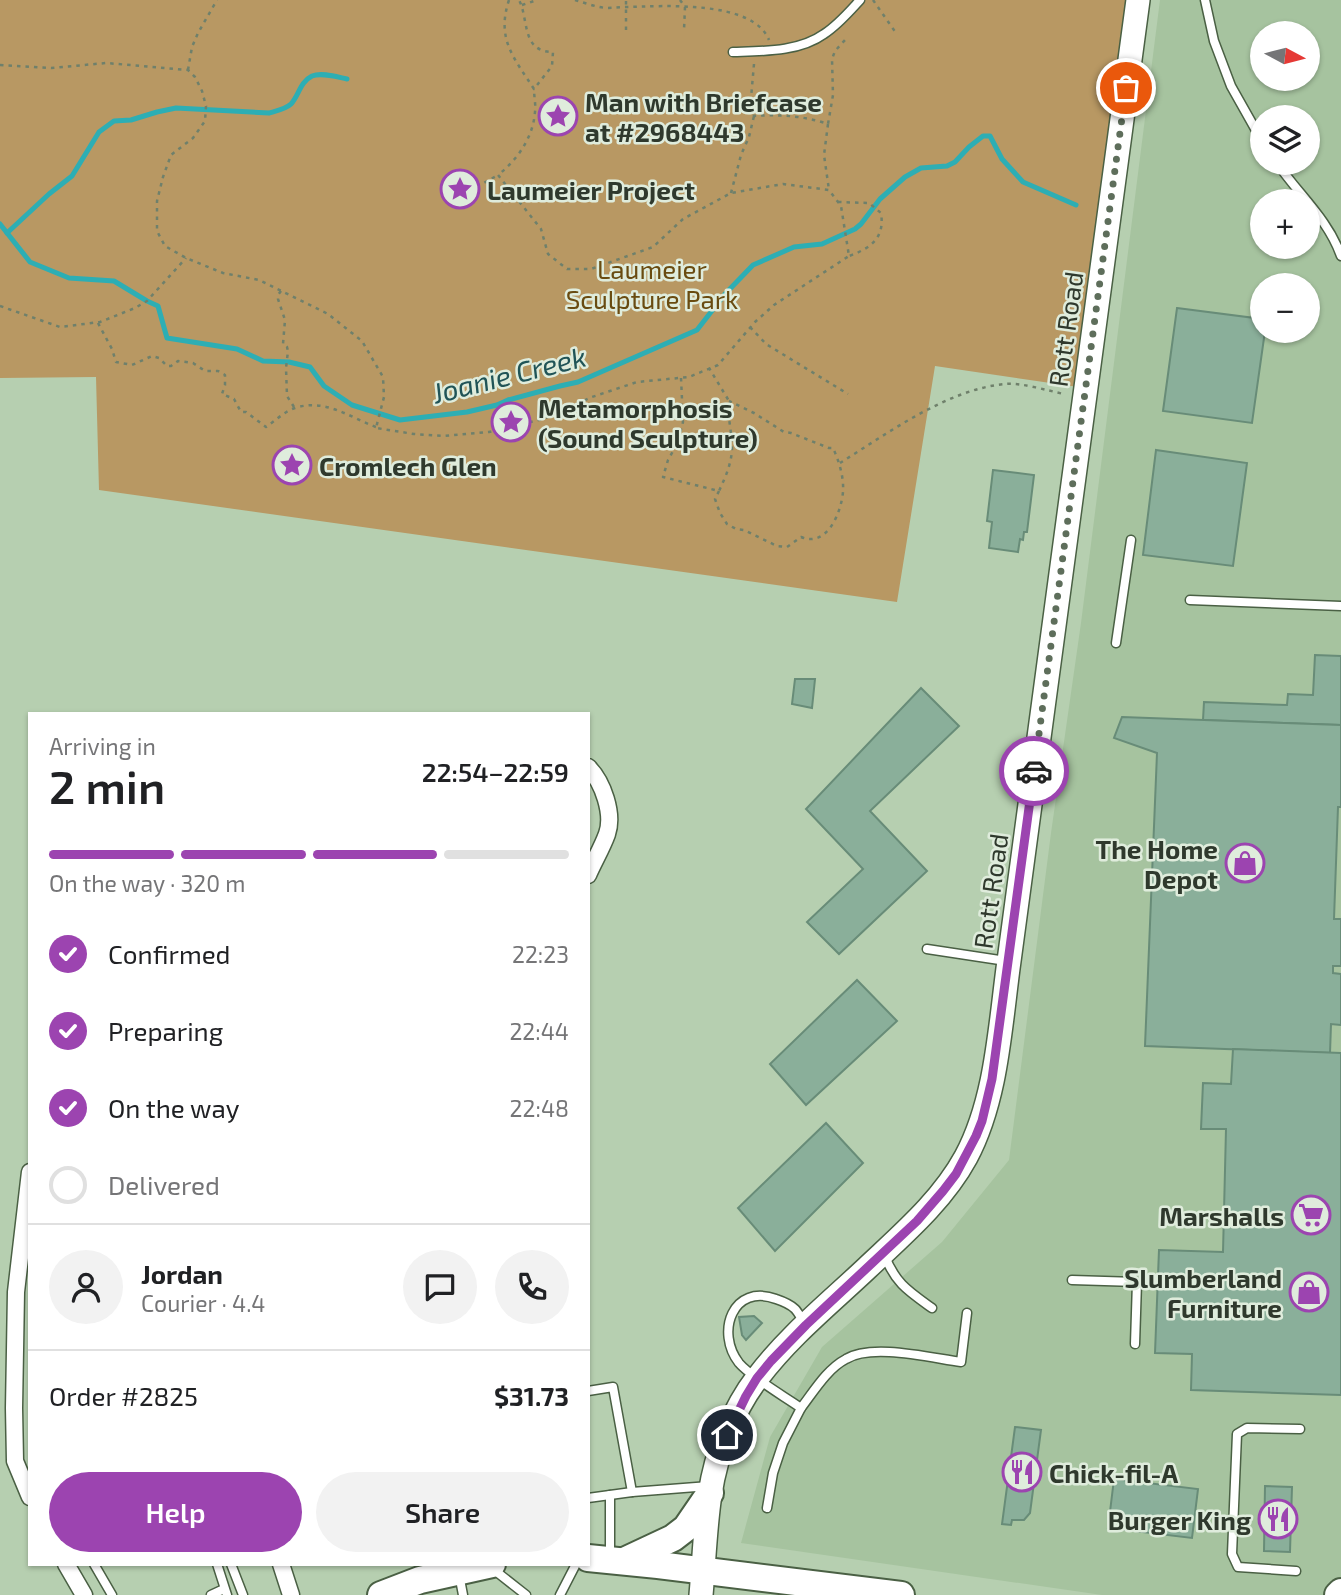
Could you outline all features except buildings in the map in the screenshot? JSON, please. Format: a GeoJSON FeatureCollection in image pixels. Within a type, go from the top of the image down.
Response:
{"type":"FeatureCollection","features":[{"type":"Feature","properties":{"kind":"main road"},"geometry":{"type":"LineString","coordinates":[[607,1560],[673,1538],[686,1528],[711,1490]]}},
{"type":"Feature","properties":{"kind":"main road"},"geometry":{"type":"LineString","coordinates":[[607,1560],[702,1583],[781,1580],[901,1595]]}},
{"type":"Feature","properties":{"kind":"main road"},"geometry":{"type":"LineString","coordinates":[[381,1595],[418,1576],[461,1583],[488,1566]]}},
{"type":"Feature","properties":{"kind":"main road"},"geometry":{"type":"LineString","coordinates":[[744,1595],[781,1580]]}},
{"type":"Feature","properties":{"kind":"street","name":"Rott Road"},"geometry":{"type":"LineString","coordinates":[[702,1583],[711,1490],[727,1435],[746,1396],[757,1378],[806,1325],[917,1221],[943,1191],[956,1174],[982,1121],[992,1079],[1009,961],[1138,0]]}},
{"type":"Feature","properties":{"kind":"street"},"geometry":{"type":"LineString","coordinates":[[590,770],[595,774],[607,800],[609,820],[608,831],[590,871]]}},
{"type":"Feature","properties":{"kind":"street"},"geometry":{"type":"LineString","coordinates":[[28,1179],[19,1302],[15,1461],[28,1492]]}},
{"type":"Feature","properties":{"kind":"street"},"geometry":{"type":"LineString","coordinates":[[66,1566],[84,1595]]}},
{"type":"Feature","properties":{"kind":"street"},"geometry":{"type":"LineString","coordinates":[[282,1566],[291,1595]]}},
{"type":"Feature","properties":{"kind":"lane"},"geometry":{"type":"LineString","coordinates":[[733,52],[769,50],[807,43],[823,35],[860,0]]}},
{"type":"Feature","properties":{"kind":"lane"},"geometry":{"type":"LineString","coordinates":[[1205,0],[1214,41],[1231,86],[1250,120]]}},
{"type":"Feature","properties":{"kind":"lane"},"geometry":{"type":"LineString","coordinates":[[1285,175],[1321,218],[1341,256]]}},
{"type":"Feature","properties":{"kind":"lane"},"geometry":{"type":"LineString","coordinates":[[1116,643],[1131,540]]}},
{"type":"Feature","properties":{"kind":"lane"},"geometry":{"type":"LineString","coordinates":[[1190,600],[1341,606]]}},
{"type":"Feature","properties":{"kind":"lane"},"geometry":{"type":"LineString","coordinates":[[927,949],[1009,961]]}},
{"type":"Feature","properties":{"kind":"lane"},"geometry":{"type":"LineString","coordinates":[[884,1253],[890,1269],[904,1288],[932,1308]]}},
{"type":"Feature","properties":{"kind":"lane"},"geometry":{"type":"LineString","coordinates":[[1072,1280],[1137,1282],[1135,1344]]}},
{"type":"Feature","properties":{"kind":"lane"},"geometry":{"type":"LineString","coordinates":[[801,1408],[740,1364],[728,1339],[729,1318],[740,1301],[770,1296],[795,1308],[806,1325]]}},
{"type":"Feature","properties":{"kind":"lane"},"geometry":{"type":"LineString","coordinates":[[766,1507],[783,1443],[801,1408],[834,1368],[860,1353],[879,1351],[961,1363],[967,1313]]}},
{"type":"Feature","properties":{"kind":"lane"},"geometry":{"type":"LineString","coordinates":[[590,1391],[613,1387],[632,1492]]}},
{"type":"Feature","properties":{"kind":"lane"},"geometry":{"type":"LineString","coordinates":[[1296,1571],[1238,1567],[1232,1554],[1237,1434],[1247,1428],[1300,1429]]}},
{"type":"Feature","properties":{"kind":"lane"},"geometry":{"type":"LineString","coordinates":[[590,1498],[632,1492],[711,1490]]}},
{"type":"Feature","properties":{"kind":"lane"},"geometry":{"type":"LineString","coordinates":[[607,1560],[610,1495]]}},
{"type":"Feature","properties":{"kind":"lane"},"geometry":{"type":"LineString","coordinates":[[94,1566],[112,1595]]}},
{"type":"Feature","properties":{"kind":"lane"},"geometry":{"type":"LineString","coordinates":[[211,1595],[225,1592],[218,1566]]}},
{"type":"Feature","properties":{"kind":"lane"},"geometry":{"type":"LineString","coordinates":[[232,1566],[243,1595]]}},
{"type":"Feature","properties":{"kind":"lane"},"geometry":{"type":"LineString","coordinates":[[491,1566],[526,1595]]}},
{"type":"Feature","properties":{"kind":"lane"},"geometry":{"type":"LineString","coordinates":[[560,1595],[575,1566]]}},
{"type":"Feature","properties":{"kind":"path"},"geometry":{"type":"LineString","coordinates":[[188,70],[192,47],[217,0]]}},
{"type":"Feature","properties":{"kind":"path"},"geometry":{"type":"LineString","coordinates":[[468,187],[482,184],[514,162],[531,133],[535,113],[534,89],[511,53],[503,28],[509,0]]}},
{"type":"Feature","properties":{"kind":"path"},"geometry":{"type":"LineString","coordinates":[[519,0],[528,36],[545,52],[553,52],[552,66],[534,89]]}},
{"type":"Feature","properties":{"kind":"path"},"geometry":{"type":"LineString","coordinates":[[522,5],[537,0]]}},
{"type":"Feature","properties":{"kind":"path"},"geometry":{"type":"LineString","coordinates":[[575,0],[606,8],[685,7],[741,15],[763,30],[768,38],[769,50]]}},
{"type":"Feature","properties":{"kind":"path"},"geometry":{"type":"LineString","coordinates":[[626,0],[626,30]]}},
{"type":"Feature","properties":{"kind":"path"},"geometry":{"type":"LineString","coordinates":[[680,0],[685,7],[684,30]]}},
{"type":"Feature","properties":{"kind":"path"},"geometry":{"type":"LineString","coordinates":[[873,0],[896,33]]}},
{"type":"Feature","properties":{"kind":"path"},"geometry":{"type":"LineString","coordinates":[[845,40],[832,58],[833,96],[824,155],[829,190],[841,206],[849,256]]}},
{"type":"Feature","properties":{"kind":"path"},"geometry":{"type":"LineString","coordinates":[[731,193],[754,116],[751,98],[754,51]]}},
{"type":"Feature","properties":{"kind":"path"},"geometry":{"type":"LineString","coordinates":[[0,65],[51,68],[106,63],[188,70],[202,91],[206,106],[205,121],[193,138],[171,155],[163,177],[157,201],[157,231],[164,246],[223,273],[258,280],[281,291],[328,314],[362,341],[383,377],[384,397],[376,428]]}},
{"type":"Feature","properties":{"kind":"path"},"geometry":{"type":"LineString","coordinates":[[754,116],[789,116],[828,124]]}},
{"type":"Feature","properties":{"kind":"path"},"geometry":{"type":"LineString","coordinates":[[498,175],[541,229],[548,254],[567,269],[591,269],[653,247],[683,219],[731,193],[783,184],[829,190]]}},
{"type":"Feature","properties":{"kind":"path"},"geometry":{"type":"LineString","coordinates":[[98,323],[116,362],[132,365],[152,356],[159,358],[167,366],[181,361],[192,363],[205,371],[223,372],[226,380],[222,394],[234,399],[241,411],[266,427],[294,408],[313,406],[346,413],[376,428],[414,434],[444,436],[489,432],[543,419],[592,397],[637,382],[689,377],[718,365],[750,327],[787,296],[849,256],[865,250],[878,237],[883,223],[881,213],[869,203],[838,202]]}},
{"type":"Feature","properties":{"kind":"path"},"geometry":{"type":"LineString","coordinates":[[0,306],[60,327],[98,323],[147,301],[186,258]]}},
{"type":"Feature","properties":{"kind":"path"},"geometry":{"type":"LineString","coordinates":[[281,291],[278,299],[285,320],[283,344],[287,347],[288,357],[288,396],[294,408]]}},
{"type":"Feature","properties":{"kind":"path"},"geometry":{"type":"LineString","coordinates":[[750,327],[766,344],[848,394]]}},
{"type":"Feature","properties":{"kind":"path"},"geometry":{"type":"LineString","coordinates":[[709,368],[729,401],[784,432],[833,449],[840,463],[844,490],[837,518],[817,539],[800,537],[787,547],[777,546],[727,524],[715,499],[728,470],[733,449],[729,401]]}},
{"type":"Feature","properties":{"kind":"path"},"geometry":{"type":"LineString","coordinates":[[681,378],[681,409],[684,422],[663,477],[719,491]]}},
{"type":"Feature","properties":{"kind":"path"},"geometry":{"type":"LineString","coordinates":[[840,463],[930,408],[978,388],[1009,383],[1084,397]]}},
{"type":"Feature","properties":{"kind":"shaded area"},"geometry":{"type":"Polygon","coordinates":[[[1160,0],[1341,0],[1341,1595],[1102,1595],[741,1543],[770,1437],[822,1347],[942,1242],[1009,1160],[1081,623],[1160,0]]]}},
{"type":"Feature","properties":{"kind":"green space","name":"Laumeier Sculpture Park"},"geometry":{"type":"Polygon","coordinates":[[[0,0],[1129,0],[1078,387],[935,366],[897,602],[99,490],[96,377],[0,378],[0,0]]]}},
{"type":"Feature","properties":{"kind":"waterway"},"geometry":{"type":"LineString","coordinates":[[7,233],[72,176],[99,132],[114,121],[131,120],[176,108],[269,113],[291,104],[312,76],[325,75],[347,79]]}},
{"type":"Feature","properties":{"kind":"waterway","name":"Joanie Creek"},"geometry":{"type":"LineString","coordinates":[[0,224],[30,262],[69,278],[114,281],[158,306],[167,338],[237,349],[263,361],[289,362],[310,367],[324,386],[352,405],[400,420],[467,412],[578,382],[697,330],[725,294],[753,265],[794,247],[822,244],[855,229],[880,199],[905,177],[921,168],[947,166],[955,162],[983,136],[990,136],[1002,159],[1023,182],[1076,205]]}},
{"type":"Feature","properties":{"kind":"way so far"},"geometry":{"type":"LineString","coordinates":[[1034,771],[1126,88]]}},
{"type":"Feature","properties":{"kind":"place","name":"Man with Briefcase at #2968443"},"geometry":{"type":"Point","coordinates":[558,116]}},
{"type":"Feature","properties":{"kind":"place","name":"Laumeier Project"},"geometry":{"type":"Point","coordinates":[460,189]}},
{"type":"Feature","properties":{"kind":"place","name":"Metamorphosis (Sound Sculpture)"},"geometry":{"type":"Point","coordinates":[511,422]}},
{"type":"Feature","properties":{"kind":"place","name":"Cromlech Glen"},"geometry":{"type":"Point","coordinates":[292,465]}},
{"type":"Feature","properties":{"kind":"place","name":"The Home Depot"},"geometry":{"type":"Point","coordinates":[1245,863]}},
{"type":"Feature","properties":{"kind":"place","name":"Marshalls"},"geometry":{"type":"Point","coordinates":[1311,1215]}},
{"type":"Feature","properties":{"kind":"place","name":"Slumberland Furniture"},"geometry":{"type":"Point","coordinates":[1309,1292]}},
{"type":"Feature","properties":{"kind":"place","name":"Chick-fil-A"},"geometry":{"type":"Point","coordinates":[1022,1472]}},
{"type":"Feature","properties":{"kind":"place","name":"Burger King"},"geometry":{"type":"Point","coordinates":[1278,1519]}},
{"type":"Feature","properties":{"kind":"route"},"geometry":{"type":"LineString","coordinates":[[727,1435],[746,1396],[771,1361],[933,1204],[956,1174],[976,1136],[992,1079],[1034,771]]}}]}
